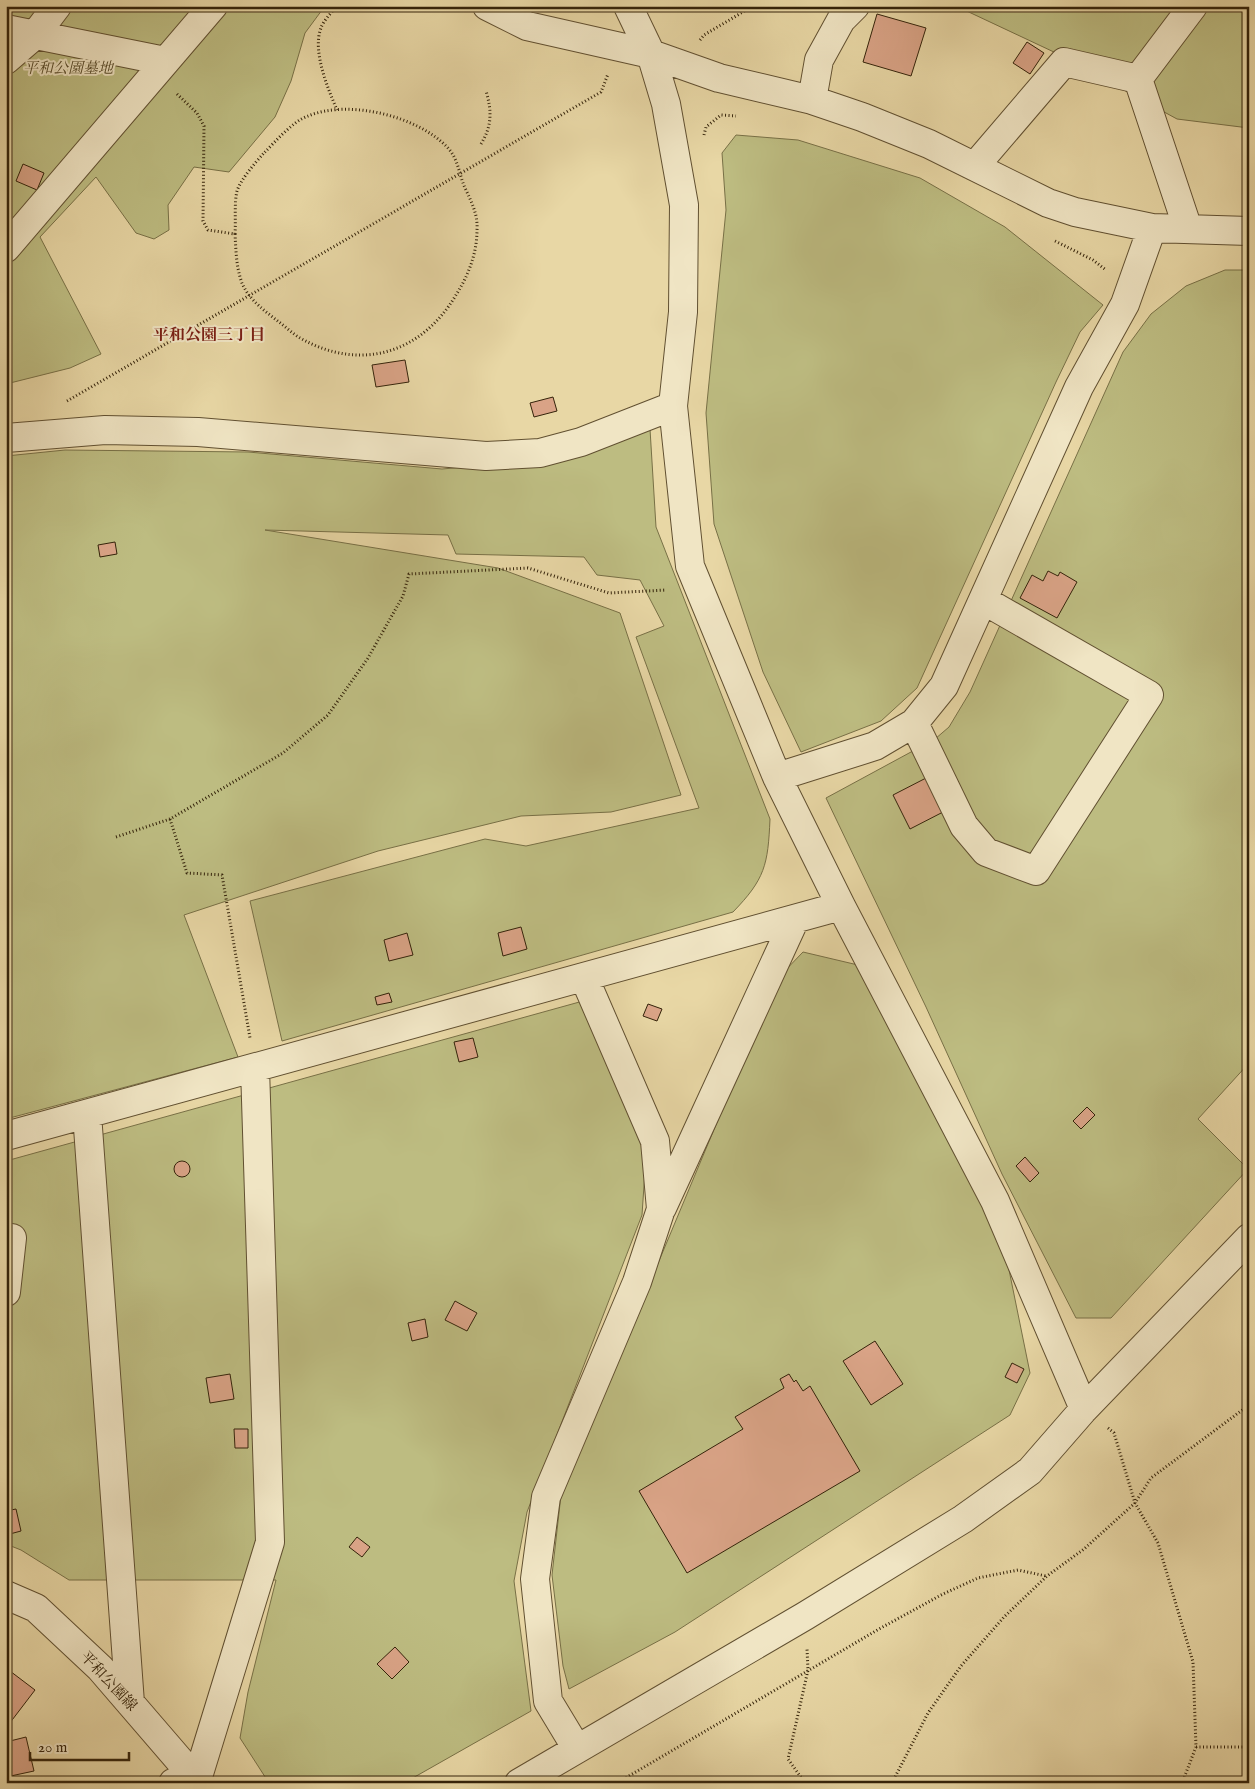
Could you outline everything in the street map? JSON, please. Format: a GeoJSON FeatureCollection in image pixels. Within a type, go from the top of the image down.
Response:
{"type":"FeatureCollection","features":[{"type":"Feature","properties":{"kind":"street"},"geometry":{"type":"LineString","coordinates":[[6,60],[35,35],[57,6]]}},
{"type":"Feature","properties":{"kind":"street"},"geometry":{"type":"LineString","coordinates":[[6,248],[213,6]]}},
{"type":"Feature","properties":{"kind":"street"},"geometry":{"type":"LineString","coordinates":[[486,6],[528,26],[651,54],[719,78],[812,100],[862,116],[929,144],[1048,203],[1075,212],[1152,228],[1249,231]]}},
{"type":"Feature","properties":{"kind":"street"},"geometry":{"type":"LineString","coordinates":[[628,6],[651,54],[666,104],[684,205],[683,312],[673,406],[690,566],[777,777],[841,906],[995,1201],[1084,1409]]}},
{"type":"Feature","properties":{"kind":"street"},"geometry":{"type":"LineString","coordinates":[[812,100],[819,60],[841,20],[855,6]]}},
{"type":"Feature","properties":{"kind":"street"},"geometry":{"type":"LineString","coordinates":[[1138,79],[1193,6]]}},
{"type":"Feature","properties":{"kind":"street"},"geometry":{"type":"LineString","coordinates":[[6,30],[35,35],[159,67]]}},
{"type":"Feature","properties":{"kind":"street"},"geometry":{"type":"LineString","coordinates":[[975,166],[1064,62],[1138,79]]}},
{"type":"Feature","properties":{"kind":"street"},"geometry":{"type":"LineString","coordinates":[[1138,79],[1188,229]]}},
{"type":"Feature","properties":{"kind":"street"},"geometry":{"type":"LineString","coordinates":[[777,777],[875,746],[914,723],[944,686],[1079,387],[1125,304],[1152,228]]}},
{"type":"Feature","properties":{"kind":"street"},"geometry":{"type":"LineString","coordinates":[[6,438],[105,430],[198,432],[486,456],[540,453],[581,442],[673,406]]}},
{"type":"Feature","properties":{"kind":"street"},"geometry":{"type":"LineString","coordinates":[[914,723],[964,826],[986,852],[1036,871],[1149,695],[983,600]]}},
{"type":"Feature","properties":{"kind":"street"},"geometry":{"type":"LineString","coordinates":[[6,1136],[841,906]]}},
{"type":"Feature","properties":{"kind":"street"},"geometry":{"type":"LineString","coordinates":[[577,1748],[548,1701],[535,1579],[546,1497],[637,1282],[661,1209],[794,919]]}},
{"type":"Feature","properties":{"kind":"street"},"geometry":{"type":"LineString","coordinates":[[584,977],[656,1141],[661,1209]]}},
{"type":"Feature","properties":{"kind":"street"},"geometry":{"type":"LineString","coordinates":[[189,1782],[270,1542],[254,1068]]}},
{"type":"Feature","properties":{"kind":"street"},"geometry":{"type":"LineString","coordinates":[[87,1114],[130,1702]]}},
{"type":"Feature","properties":{"kind":"street"},"geometry":{"type":"LineString","coordinates":[[6,1239],[12,1238],[6,1292]]}},
{"type":"Feature","properties":{"kind":"street"},"geometry":{"type":"LineString","coordinates":[[519,1783],[805,1616],[963,1519],[1030,1471],[1084,1409],[1249,1238]]}},
{"type":"Feature","properties":{"kind":"street","name":"平和公園線"},"geometry":{"type":"LineString","coordinates":[[6,1596],[36,1608],[100,1668],[130,1702],[189,1782]]}},
{"type":"Feature","properties":{"kind":"path"},"geometry":{"type":"LineString","coordinates":[[337,6],[320,28],[319,53],[327,86],[337,110]]}},
{"type":"Feature","properties":{"kind":"path"},"geometry":{"type":"LineString","coordinates":[[697,44],[704,35],[753,6]]}},
{"type":"Feature","properties":{"kind":"path"},"geometry":{"type":"LineString","coordinates":[[159,67],[197,114],[204,126],[203,221],[208,230],[235,234]]}},
{"type":"Feature","properties":{"kind":"path"},"geometry":{"type":"LineString","coordinates":[[63,403],[601,92],[608,74]]}},
{"type":"Feature","properties":{"kind":"path"},"geometry":{"type":"LineString","coordinates":[[481,144],[488,132],[492,109],[486,92]]}},
{"type":"Feature","properties":{"kind":"path"},"geometry":{"type":"LineString","coordinates":[[337,110],[386,113],[421,126],[447,147],[456,158],[460,174],[473,202],[478,230],[470,271],[448,308],[425,334],[390,353],[360,355],[332,350],[300,338],[255,303],[242,284],[236,260],[237,191],[257,161],[278,138],[307,116],[337,110]]}},
{"type":"Feature","properties":{"kind":"path"},"geometry":{"type":"LineString","coordinates":[[704,138],[706,127],[721,115],[738,116]]}},
{"type":"Feature","properties":{"kind":"path"},"geometry":{"type":"LineString","coordinates":[[1048,236],[1093,260],[1109,274]]}},
{"type":"Feature","properties":{"kind":"path"},"geometry":{"type":"LineString","coordinates":[[116,837],[170,819],[283,753],[328,715],[368,658],[403,596],[409,574],[528,568],[609,593],[698,589]]}},
{"type":"Feature","properties":{"kind":"path"},"geometry":{"type":"LineString","coordinates":[[170,819],[187,873],[222,875],[254,1068]]}},
{"type":"Feature","properties":{"kind":"path"},"geometry":{"type":"LineString","coordinates":[[892,1783],[928,1713],[961,1666],[1004,1617],[1046,1576],[1084,1549],[1135,1503],[1151,1478],[1249,1405]]}},
{"type":"Feature","properties":{"kind":"path"},"geometry":{"type":"LineString","coordinates":[[1084,1409],[1114,1433],[1135,1503],[1158,1542],[1193,1662],[1196,1747],[1182,1783]]}},
{"type":"Feature","properties":{"kind":"path"},"geometry":{"type":"LineString","coordinates":[[617,1783],[808,1670],[943,1594],[978,1578],[1018,1570],[1046,1576]]}},
{"type":"Feature","properties":{"kind":"path"},"geometry":{"type":"LineString","coordinates":[[805,1616],[808,1670],[788,1759],[805,1783]]}},
{"type":"Feature","properties":{"kind":"path"},"geometry":{"type":"LineString","coordinates":[[1196,1747],[1249,1747]]}},
{"type":"Feature","properties":{"kind":"green space","name":"平和公園墓地"},"geometry":{"type":"Polygon","coordinates":[[[6,6],[202,6],[6,234],[6,6]]]}},
{"type":"Feature","properties":{"kind":"green space"},"geometry":{"type":"Polygon","coordinates":[[[228,6],[325,6],[305,33],[291,81],[275,117],[229,172],[194,167],[168,205],[169,230],[154,239],[136,233],[96,177],[40,237],[101,354],[70,368],[6,384],[6,258],[228,6]]]}},
{"type":"Feature","properties":{"kind":"green space"},"geometry":{"type":"Polygon","coordinates":[[[956,6],[1249,6],[1249,128],[1177,119],[1056,53],[956,6]]]}},
{"type":"Feature","properties":{"kind":"green space"},"geometry":{"type":"Polygon","coordinates":[[[736,135],[798,140],[920,178],[1005,227],[1103,305],[1080,332],[917,688],[881,721],[801,752],[763,672],[714,524],[706,413],[726,210],[722,153],[736,135]]]}},
{"type":"Feature","properties":{"kind":"green space"},"geometry":{"type":"Polygon","coordinates":[[[1225,270],[1249,270],[1249,1063],[1198,1119],[1248,1169],[1111,1318],[1076,1318],[1002,1174],[926,1007],[826,798],[935,739],[949,727],[970,692],[1123,352],[1151,314],[1186,286],[1225,270]]]}},
{"type":"Feature","properties":{"kind":"green space"},"geometry":{"type":"Polygon","coordinates":[[[650,429],[656,527],[770,819],[768,848],[763,870],[752,890],[733,912],[282,1041],[250,901],[485,839],[526,846],[699,808],[636,637],[664,626],[640,580],[597,575],[584,557],[456,554],[448,535],[265,530],[498,568],[620,613],[681,795],[611,812],[521,816],[378,851],[184,915],[238,1057],[6,1119],[6,456],[65,450],[248,452],[442,469],[536,461],[650,429]]]}},
{"type":"Feature","properties":{"kind":"green space"},"geometry":{"type":"Polygon","coordinates":[[[803,952],[858,965],[995,1201],[1030,1373],[1010,1415],[675,1632],[569,1689],[563,1666],[552,1575],[561,1495],[777,979],[803,952]]]}},
{"type":"Feature","properties":{"kind":"green space"},"geometry":{"type":"Polygon","coordinates":[[[583,1001],[646,1156],[642,1215],[527,1512],[514,1581],[531,1711],[404,1783],[269,1783],[240,1738],[248,1692],[276,1580],[69,1580],[21,1550],[6,1544],[6,1161],[583,1001]]]}},
{"type":"Feature","properties":{"kind":"building"},"geometry":{"type":"Polygon","coordinates":[[[877,14],[926,28],[911,76],[863,62],[877,14]]]}},
{"type":"Feature","properties":{"kind":"building"},"geometry":{"type":"Polygon","coordinates":[[[1027,42],[1044,53],[1030,74],[1013,63],[1027,42]]]}},
{"type":"Feature","properties":{"kind":"building"},"geometry":{"type":"Polygon","coordinates":[[[23,164],[44,173],[37,190],[16,181],[23,164]]]}},
{"type":"Feature","properties":{"kind":"building"},"geometry":{"type":"Polygon","coordinates":[[[405,360],[409,382],[376,387],[372,365],[405,360]]]}},
{"type":"Feature","properties":{"kind":"building"},"geometry":{"type":"Polygon","coordinates":[[[553,397],[557,411],[534,417],[530,403],[553,397]]]}},
{"type":"Feature","properties":{"kind":"building"},"geometry":{"type":"Polygon","coordinates":[[[115,542],[117,554],[100,557],[98,545],[115,542]]]}},
{"type":"Feature","properties":{"kind":"building"},"geometry":{"type":"Polygon","coordinates":[[[1048,571],[1058,576],[1060,572],[1077,582],[1057,618],[1020,598],[1032,575],[1043,581],[1048,571]]]}},
{"type":"Feature","properties":{"kind":"building"},"geometry":{"type":"Polygon","coordinates":[[[928,777],[945,811],[910,829],[893,795],[928,777]]]}},
{"type":"Feature","properties":{"kind":"building"},"geometry":{"type":"Polygon","coordinates":[[[521,927],[527,949],[503,956],[498,933],[521,927]]]}},
{"type":"Feature","properties":{"kind":"building"},"geometry":{"type":"Polygon","coordinates":[[[407,933],[413,955],[389,961],[384,940],[407,933]]]}},
{"type":"Feature","properties":{"kind":"building"},"geometry":{"type":"Polygon","coordinates":[[[389,993],[392,1002],[377,1005],[375,997],[389,993]]]}},
{"type":"Feature","properties":{"kind":"building"},"geometry":{"type":"Polygon","coordinates":[[[648,1004],[662,1009],[657,1021],[643,1016],[648,1004]]]}},
{"type":"Feature","properties":{"kind":"building"},"geometry":{"type":"Polygon","coordinates":[[[473,1038],[478,1057],[459,1062],[454,1042],[473,1038]]]}},
{"type":"Feature","properties":{"kind":"building"},"geometry":{"type":"Polygon","coordinates":[[[1087,1107],[1095,1115],[1081,1129],[1073,1121],[1087,1107]]]}},
{"type":"Feature","properties":{"kind":"building"},"geometry":{"type":"Polygon","coordinates":[[[1025,1157],[1039,1173],[1030,1182],[1016,1166],[1025,1157]]]}},
{"type":"Feature","properties":{"kind":"building"},"geometry":{"type":"Polygon","coordinates":[[[182,1161],[190,1169],[182,1177],[174,1169],[182,1161]]]}},
{"type":"Feature","properties":{"kind":"building"},"geometry":{"type":"Polygon","coordinates":[[[455,1301],[477,1313],[467,1331],[445,1320],[455,1301]]]}},
{"type":"Feature","properties":{"kind":"building"},"geometry":{"type":"Polygon","coordinates":[[[425,1319],[428,1337],[412,1341],[408,1323],[425,1319]]]}},
{"type":"Feature","properties":{"kind":"building"},"geometry":{"type":"Polygon","coordinates":[[[875,1341],[903,1384],[871,1405],[843,1361],[875,1341]]]}},
{"type":"Feature","properties":{"kind":"building"},"geometry":{"type":"Polygon","coordinates":[[[1012,1363],[1024,1369],[1017,1383],[1005,1377],[1012,1363]]]}},
{"type":"Feature","properties":{"kind":"building"},"geometry":{"type":"Polygon","coordinates":[[[230,1374],[234,1399],[210,1403],[206,1378],[230,1374]]]}},
{"type":"Feature","properties":{"kind":"building"},"geometry":{"type":"Polygon","coordinates":[[[789,1374],[794,1382],[796,1380],[803,1391],[810,1386],[860,1471],[687,1573],[639,1491],[743,1429],[735,1417],[784,1388],[780,1379],[789,1374]]]}},
{"type":"Feature","properties":{"kind":"building"},"geometry":{"type":"Polygon","coordinates":[[[234,1429],[248,1429],[248,1448],[235,1448],[234,1429]]]}},
{"type":"Feature","properties":{"kind":"building"},"geometry":{"type":"Polygon","coordinates":[[[16,1509],[21,1531],[6,1535],[6,1511],[16,1509]]]}},
{"type":"Feature","properties":{"kind":"building"},"geometry":{"type":"Polygon","coordinates":[[[357,1537],[370,1547],[362,1557],[349,1547],[357,1537]]]}},
{"type":"Feature","properties":{"kind":"building"},"geometry":{"type":"Polygon","coordinates":[[[395,1647],[409,1662],[392,1679],[377,1664],[395,1647]]]}},
{"type":"Feature","properties":{"kind":"building"},"geometry":{"type":"Polygon","coordinates":[[[6,1668],[35,1690],[6,1728],[6,1668]]]}},
{"type":"Feature","properties":{"kind":"building"},"geometry":{"type":"Polygon","coordinates":[[[26,1737],[34,1771],[6,1777],[6,1742],[26,1737]]]}},
{"type":"Feature","properties":{"kind":"district","name":"平和公園三丁目"},"geometry":{"type":"Point","coordinates":[209,334]}}]}
